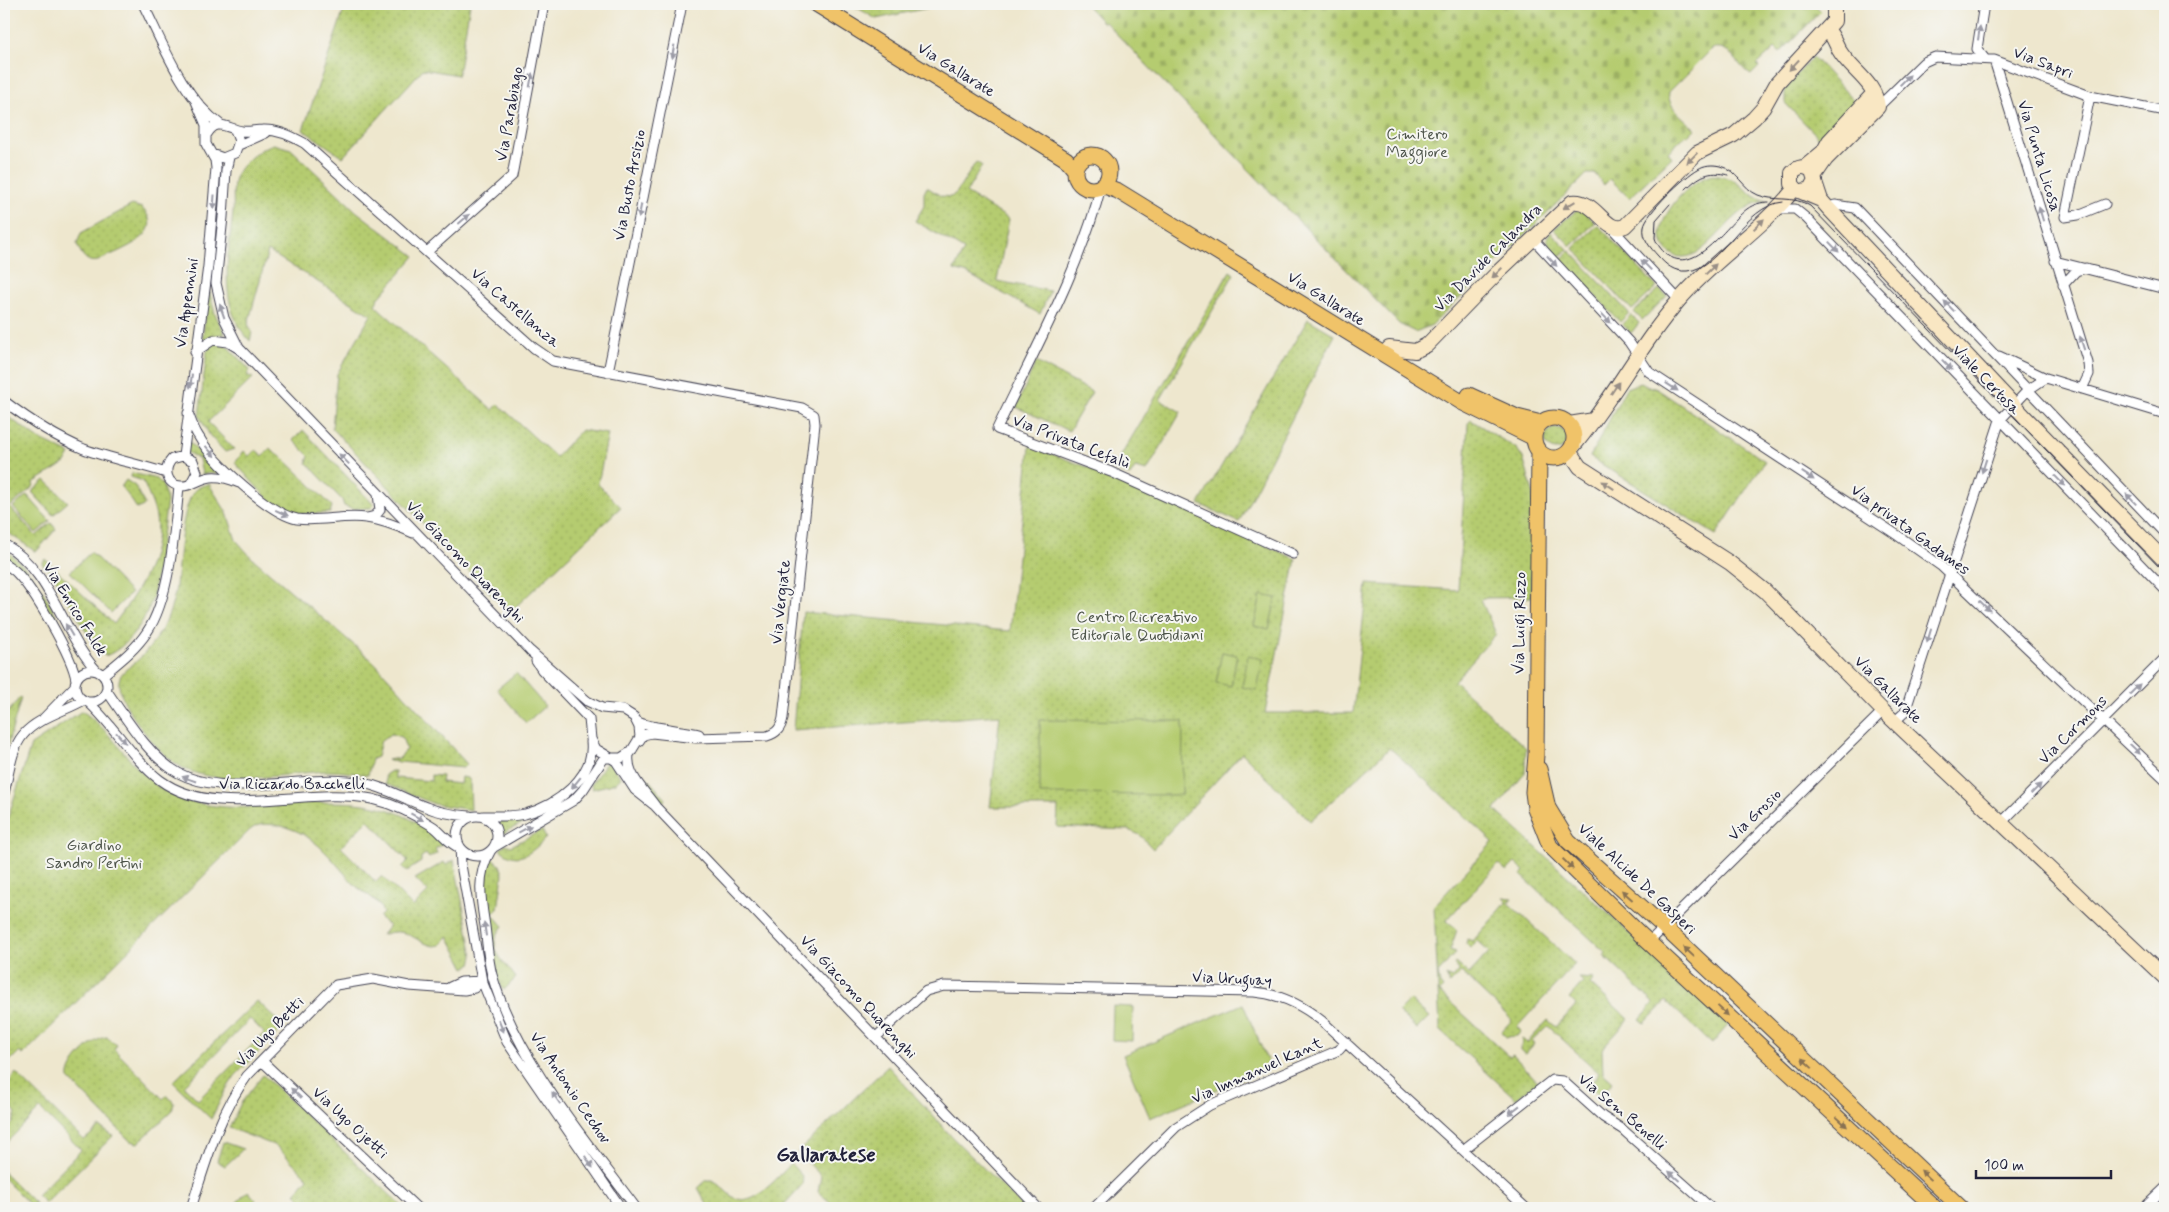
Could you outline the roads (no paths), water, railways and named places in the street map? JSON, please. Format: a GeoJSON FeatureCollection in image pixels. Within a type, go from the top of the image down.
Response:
{"type":"FeatureCollection","features":[{"type":"Feature","properties":{"kind":"main road","name":"Via Gallarate"},"geometry":{"type":"LineString","coordinates":[[816,4],[1078,165]]}},
{"type":"Feature","properties":{"kind":"main road","name":"Via Gallarate"},"geometry":{"type":"LineString","coordinates":[[829,4],[1078,165]]}},
{"type":"Feature","properties":{"kind":"main road"},"geometry":{"type":"LineString","coordinates":[[1811,175],[1878,108],[1870,85],[1839,50],[1833,36],[1831,25],[1834,4]]}},
{"type":"Feature","properties":{"kind":"main road"},"geometry":{"type":"LineString","coordinates":[[1608,224],[1617,228],[1625,226],[1697,153],[1734,135],[1754,118],[1763,108],[1777,82],[1831,25]]}},
{"type":"Feature","properties":{"kind":"main road"},"geometry":{"type":"LineString","coordinates":[[1464,403],[1527,447],[1532,476],[1539,490],[1594,420],[1636,356],[1680,300],[1775,209],[1799,190],[1810,189],[1811,175],[1829,141],[1874,93]]}},
{"type":"Feature","properties":{"kind":"main road"},"geometry":{"type":"LineString","coordinates":[[1078,165],[1091,155],[1101,158],[1108,166],[1104,183]]}},
{"type":"Feature","properties":{"kind":"main road","name":"Via Gallarate"},"geometry":{"type":"LineString","coordinates":[[1078,165],[1077,180],[1084,188],[1093,189],[1104,183]]}},
{"type":"Feature","properties":{"kind":"main road"},"geometry":{"type":"LineString","coordinates":[[1799,190],[1791,180],[1792,173],[1798,168],[1811,175]]}},
{"type":"Feature","properties":{"kind":"main road","name":"Viale Certosa"},"geometry":{"type":"LineString","coordinates":[[1811,175],[1825,204],[2165,561]]}},
{"type":"Feature","properties":{"kind":"main road","name":"Via Gallarate"},"geometry":{"type":"LineString","coordinates":[[1104,183],[1468,394],[1517,417],[1541,423],[1555,418],[1569,424]]}},
{"type":"Feature","properties":{"kind":"main road","name":"Via Gallarate"},"geometry":{"type":"LineString","coordinates":[[1104,183],[1464,403],[1537,444],[1548,457],[1567,452],[1580,467],[1730,563],[1765,591],[1882,711],[2165,978]]}},
{"type":"Feature","properties":{"kind":"main road","name":"Viale Certosa"},"geometry":{"type":"LineString","coordinates":[[1799,190],[1825,204]]}},
{"type":"Feature","properties":{"kind":"main road","name":"Via Davide Calandra"},"geometry":{"type":"LineString","coordinates":[[1389,348],[1415,351],[1427,345],[1532,238],[1572,202],[1580,201],[1588,204],[1608,224]]}},
{"type":"Feature","properties":{"kind":"main road"},"geometry":{"type":"LineString","coordinates":[[1567,452],[1574,435],[1569,424],[1594,420]]}},
{"type":"Feature","properties":{"kind":"main road"},"geometry":{"type":"LineString","coordinates":[[1537,444],[1541,423]]}},
{"type":"Feature","properties":{"kind":"main road","name":"Via Luigi Rizzo"},"geometry":{"type":"LineString","coordinates":[[1536,755],[1539,490],[1537,444]]}},
{"type":"Feature","properties":{"kind":"main road"},"geometry":{"type":"LineString","coordinates":[[1536,755],[1533,792],[1535,808],[1550,846],[1649,942],[1935,1208]]}},
{"type":"Feature","properties":{"kind":"main road","name":"Viale Alcide De Gasperi"},"geometry":{"type":"LineString","coordinates":[[1536,755],[1548,808],[1568,841],[1664,928],[1961,1208]]}},
{"type":"Feature","properties":{"kind":"street","name":"Via Appennini"},"geometry":{"type":"LineString","coordinates":[[143,4],[180,74],[195,98],[206,124],[206,144],[212,154],[216,168],[212,227],[187,411],[183,456]]}},
{"type":"Feature","properties":{"kind":"street","name":"Via Parabiago"},"geometry":{"type":"LineString","coordinates":[[428,251],[512,176],[544,4]]}},
{"type":"Feature","properties":{"kind":"street","name":"Via Busto Arsizio"},"geometry":{"type":"LineString","coordinates":[[608,372],[682,4]]}},
{"type":"Feature","properties":{"kind":"street","name":"Via Punta Licosa"},"geometry":{"type":"LineString","coordinates":[[1984,4],[1977,49],[1990,60],[2063,285],[2089,370],[2082,389]]}},
{"type":"Feature","properties":{"kind":"street","name":"Via Sapri"},"geometry":{"type":"LineString","coordinates":[[1878,108],[1929,59],[1934,57],[1990,60],[2090,96],[2165,111]]}},
{"type":"Feature","properties":{"kind":"street"},"geometry":{"type":"LineString","coordinates":[[2090,96],[2065,217],[2078,215],[2104,204]]}},
{"type":"Feature","properties":{"kind":"street","name":"Via Appennini"},"geometry":{"type":"LineString","coordinates":[[195,98],[221,125]]}},
{"type":"Feature","properties":{"kind":"street","name":"Via Castellanza"},"geometry":{"type":"LineString","coordinates":[[221,125],[235,130],[275,132],[304,142],[428,251],[534,348],[553,361],[802,408],[812,413]]}},
{"type":"Feature","properties":{"kind":"street"},"geometry":{"type":"LineString","coordinates":[[207,134],[212,128],[221,125]]}},
{"type":"Feature","properties":{"kind":"street"},"geometry":{"type":"LineString","coordinates":[[235,130],[239,137],[239,145]]}},
{"type":"Feature","properties":{"kind":"street"},"geometry":{"type":"LineString","coordinates":[[212,154],[221,158],[229,157],[239,145],[258,135],[275,132]]}},
{"type":"Feature","properties":{"kind":"street","name":"Via Appennini"},"geometry":{"type":"LineString","coordinates":[[216,268],[220,250],[229,157]]}},
{"type":"Feature","properties":{"kind":"street","name":"Via Privata Cefalù"},"geometry":{"type":"LineString","coordinates":[[1104,183],[1069,276],[997,429],[1111,472],[1293,554]]}},
{"type":"Feature","properties":{"kind":"street","name":"Viale Certosa"},"geometry":{"type":"LineString","coordinates":[[1825,204],[1855,208],[2165,534]]}},
{"type":"Feature","properties":{"kind":"street","name":"Viale Certosa"},"geometry":{"type":"LineString","coordinates":[[1775,209],[1790,208],[1800,212],[2165,590]]}},
{"type":"Feature","properties":{"kind":"street"},"geometry":{"type":"LineString","coordinates":[[1608,224],[1680,300]]}},
{"type":"Feature","properties":{"kind":"street","name":"Via privata Gadames"},"geometry":{"type":"LineString","coordinates":[[1532,238],[1629,342],[1636,356],[1649,372],[1897,535],[1949,573],[2165,779]]}},
{"type":"Feature","properties":{"kind":"street"},"geometry":{"type":"LineString","coordinates":[[2055,261],[2165,289]]}},
{"type":"Feature","properties":{"kind":"street","name":"Via Giacomo Quarenghi"},"geometry":{"type":"LineString","coordinates":[[216,268],[217,294],[220,306],[241,350]]}},
{"type":"Feature","properties":{"kind":"street"},"geometry":{"type":"LineString","coordinates":[[2063,285],[2076,272],[2086,268]]}},
{"type":"Feature","properties":{"kind":"street","name":"Via Giacomo Quarenghi"},"geometry":{"type":"LineString","coordinates":[[195,352],[213,340],[228,342],[241,350],[530,652],[588,701],[599,707],[627,711],[636,720]]}},
{"type":"Feature","properties":{"kind":"street","name":"Viale Certosa"},"geometry":{"type":"LineString","coordinates":[[1995,354],[2046,378]]}},
{"type":"Feature","properties":{"kind":"street"},"geometry":{"type":"LineString","coordinates":[[2046,378],[2165,414]]}},
{"type":"Feature","properties":{"kind":"street","name":"Viale Certosa"},"geometry":{"type":"LineString","coordinates":[[2028,390],[2046,378]]}},
{"type":"Feature","properties":{"kind":"street"},"geometry":{"type":"LineString","coordinates":[[1894,722],[1905,712],[2000,420],[2028,390]]}},
{"type":"Feature","properties":{"kind":"street"},"geometry":{"type":"LineString","coordinates":[[4,401],[45,430],[69,442],[106,456],[141,465],[167,468]]}},
{"type":"Feature","properties":{"kind":"street"},"geometry":{"type":"LineString","coordinates":[[187,411],[200,439],[243,484],[284,516],[299,519],[366,518],[398,526],[417,535]]}},
{"type":"Feature","properties":{"kind":"street","name":"Via Vergiate"},"geometry":{"type":"LineString","coordinates":[[639,741],[644,735],[652,733],[696,738],[767,736],[776,732],[782,721],[815,424],[812,413]]}},
{"type":"Feature","properties":{"kind":"street"},"geometry":{"type":"LineString","coordinates":[[191,483],[196,476],[196,468],[192,460],[183,456],[175,457],[167,468],[170,481],[179,486],[191,483],[214,477],[243,484]]}},
{"type":"Feature","properties":{"kind":"street"},"geometry":{"type":"LineString","coordinates":[[4,793],[19,740],[25,732],[39,722],[75,684],[84,671],[100,673],[136,647],[159,611],[165,590],[179,486]]}},
{"type":"Feature","properties":{"kind":"street","name":"Via Giacomo Quarenghi"},"geometry":{"type":"LineString","coordinates":[[366,518],[375,516],[380,510],[378,494]]}},
{"type":"Feature","properties":{"kind":"street","name":"Via Enrico Falck"},"geometry":{"type":"LineString","coordinates":[[4,544],[23,558],[36,572],[85,657],[100,673]]}},
{"type":"Feature","properties":{"kind":"street","name":"Via Enrico Falck"},"geometry":{"type":"LineString","coordinates":[[4,563],[16,572],[32,592],[72,664],[75,684]]}},
{"type":"Feature","properties":{"kind":"street","name":"Via Giacomo Quarenghi"},"geometry":{"type":"LineString","coordinates":[[530,652],[542,670],[588,718],[591,727]]}},
{"type":"Feature","properties":{"kind":"street","name":"Via Cormons"},"geometry":{"type":"LineString","coordinates":[[2001,824],[2165,658]]}},
{"type":"Feature","properties":{"kind":"street"},"geometry":{"type":"LineString","coordinates":[[39,722],[86,701],[99,700],[107,691],[107,682],[100,673]]}},
{"type":"Feature","properties":{"kind":"street"},"geometry":{"type":"LineString","coordinates":[[75,684],[78,695],[86,701]]}},
{"type":"Feature","properties":{"kind":"street","name":"Via Riccardo Bacchelli"},"geometry":{"type":"LineString","coordinates":[[107,691],[131,727],[161,762],[172,771],[187,778],[232,786],[320,780],[361,782],[389,790],[434,810],[470,816]]}},
{"type":"Feature","properties":{"kind":"street","name":"Via Riccardo Bacchelli"},"geometry":{"type":"LineString","coordinates":[[86,701],[155,775],[183,792],[201,797],[231,800],[335,796],[372,799],[413,815],[434,828],[452,845],[460,848]]}},
{"type":"Feature","properties":{"kind":"street"},"geometry":{"type":"LineString","coordinates":[[611,709],[599,714],[591,727],[591,750],[587,764],[579,781],[570,790],[526,814],[470,816],[465,819],[458,829],[457,840],[460,848],[473,856],[479,856],[570,803],[583,790],[601,760],[624,757],[632,751],[639,741],[640,731],[636,720]]}},
{"type":"Feature","properties":{"kind":"street","name":"Via Grosio"},"geometry":{"type":"LineString","coordinates":[[1649,942],[1699,890],[1882,711]]}},
{"type":"Feature","properties":{"kind":"street","name":"Via Vergiate"},"geometry":{"type":"LineString","coordinates":[[636,720],[644,726],[666,727],[716,737]]}},
{"type":"Feature","properties":{"kind":"street","name":"Via Giacomo Quarenghi"},"geometry":{"type":"LineString","coordinates":[[590,738],[598,751],[616,761],[626,779],[639,795],[656,807]]}},
{"type":"Feature","properties":{"kind":"street","name":"Via Giacomo Quarenghi"},"geometry":{"type":"LineString","coordinates":[[632,751],[629,757],[633,775],[656,807],[1038,1208]]}},
{"type":"Feature","properties":{"kind":"street"},"geometry":{"type":"LineString","coordinates":[[483,816],[496,829],[497,835],[492,849]]}},
{"type":"Feature","properties":{"kind":"street","name":"Via Antonio Cechov"},"geometry":{"type":"LineString","coordinates":[[460,848],[461,865],[482,981],[507,1042],[621,1208]]}},
{"type":"Feature","properties":{"kind":"street","name":"Via Antonio Cechov"},"geometry":{"type":"LineString","coordinates":[[492,849],[482,869],[481,896],[493,977],[514,1031],[526,1052],[636,1208]]}},
{"type":"Feature","properties":{"kind":"street"},"geometry":{"type":"LineString","coordinates":[[482,981],[493,977]]}},
{"type":"Feature","properties":{"kind":"street","name":"Via Ugo Betti"},"geometry":{"type":"LineString","coordinates":[[191,1208],[226,1108],[247,1076],[336,985],[373,979],[408,986],[471,989],[482,981]]}},
{"type":"Feature","properties":{"kind":"street","name":"Via Uruguay"},"geometry":{"type":"LineString","coordinates":[[876,1037],[930,988],[977,985],[1266,993],[1289,1000],[1306,1008],[1346,1042],[1526,1208]]}},
{"type":"Feature","properties":{"kind":"street","name":"Via Immanuel Kant"},"geometry":{"type":"LineString","coordinates":[[1094,1208],[1176,1127],[1210,1105],[1338,1050],[1346,1042]]}},
{"type":"Feature","properties":{"kind":"street","name":"Via Ugo Ojetti"},"geometry":{"type":"LineString","coordinates":[[262,1061],[416,1208]]}},
{"type":"Feature","properties":{"kind":"street","name":"Via Sem Benelli"},"geometry":{"type":"LineString","coordinates":[[1463,1150],[1552,1080],[1563,1081],[1607,1120],[1628,1134],[1711,1208]]}},
{"type":"Feature","properties":{"kind":"street"},"geometry":{"type":"LineString","coordinates":[[2144,1208],[2165,1188]]}},
{"type":"Feature","properties":{"kind":"tram line"},"geometry":{"type":"LineString","coordinates":[[1783,202],[1769,206],[1756,214],[1711,260],[1699,268],[1687,271],[1674,269],[1664,262],[1645,239],[1644,226],[1651,213],[1692,173],[1708,165],[1726,168],[1758,195],[1797,201],[1810,206],[2165,573]]}},
{"type":"Feature","properties":{"kind":"tram line"},"geometry":{"type":"LineString","coordinates":[[1686,189],[1705,175],[1715,173],[1728,175]]}},
{"type":"Feature","properties":{"kind":"tram line"},"geometry":{"type":"LineString","coordinates":[[1670,204],[1656,220],[1655,238],[1659,246],[1669,256],[1680,260],[1701,253],[1750,207],[1763,202],[1769,202]]}},
{"type":"Feature","properties":{"kind":"district","name":"Gallaratese"},"geometry":{"type":"Point","coordinates":[826,1155]}},
{"type":"Feature","properties":{"kind":"park label","name":"Cimitero Maggiore"},"geometry":{"type":"Point","coordinates":[1417,143]}},
{"type":"Feature","properties":{"kind":"park label","name":"Centro Ricreativo Editoriale Quotidiani"},"geometry":{"type":"Point","coordinates":[1137,626]}},
{"type":"Feature","properties":{"kind":"park label","name":"Giardino Sandro Pertini"},"geometry":{"type":"Point","coordinates":[94,854]}}]}
